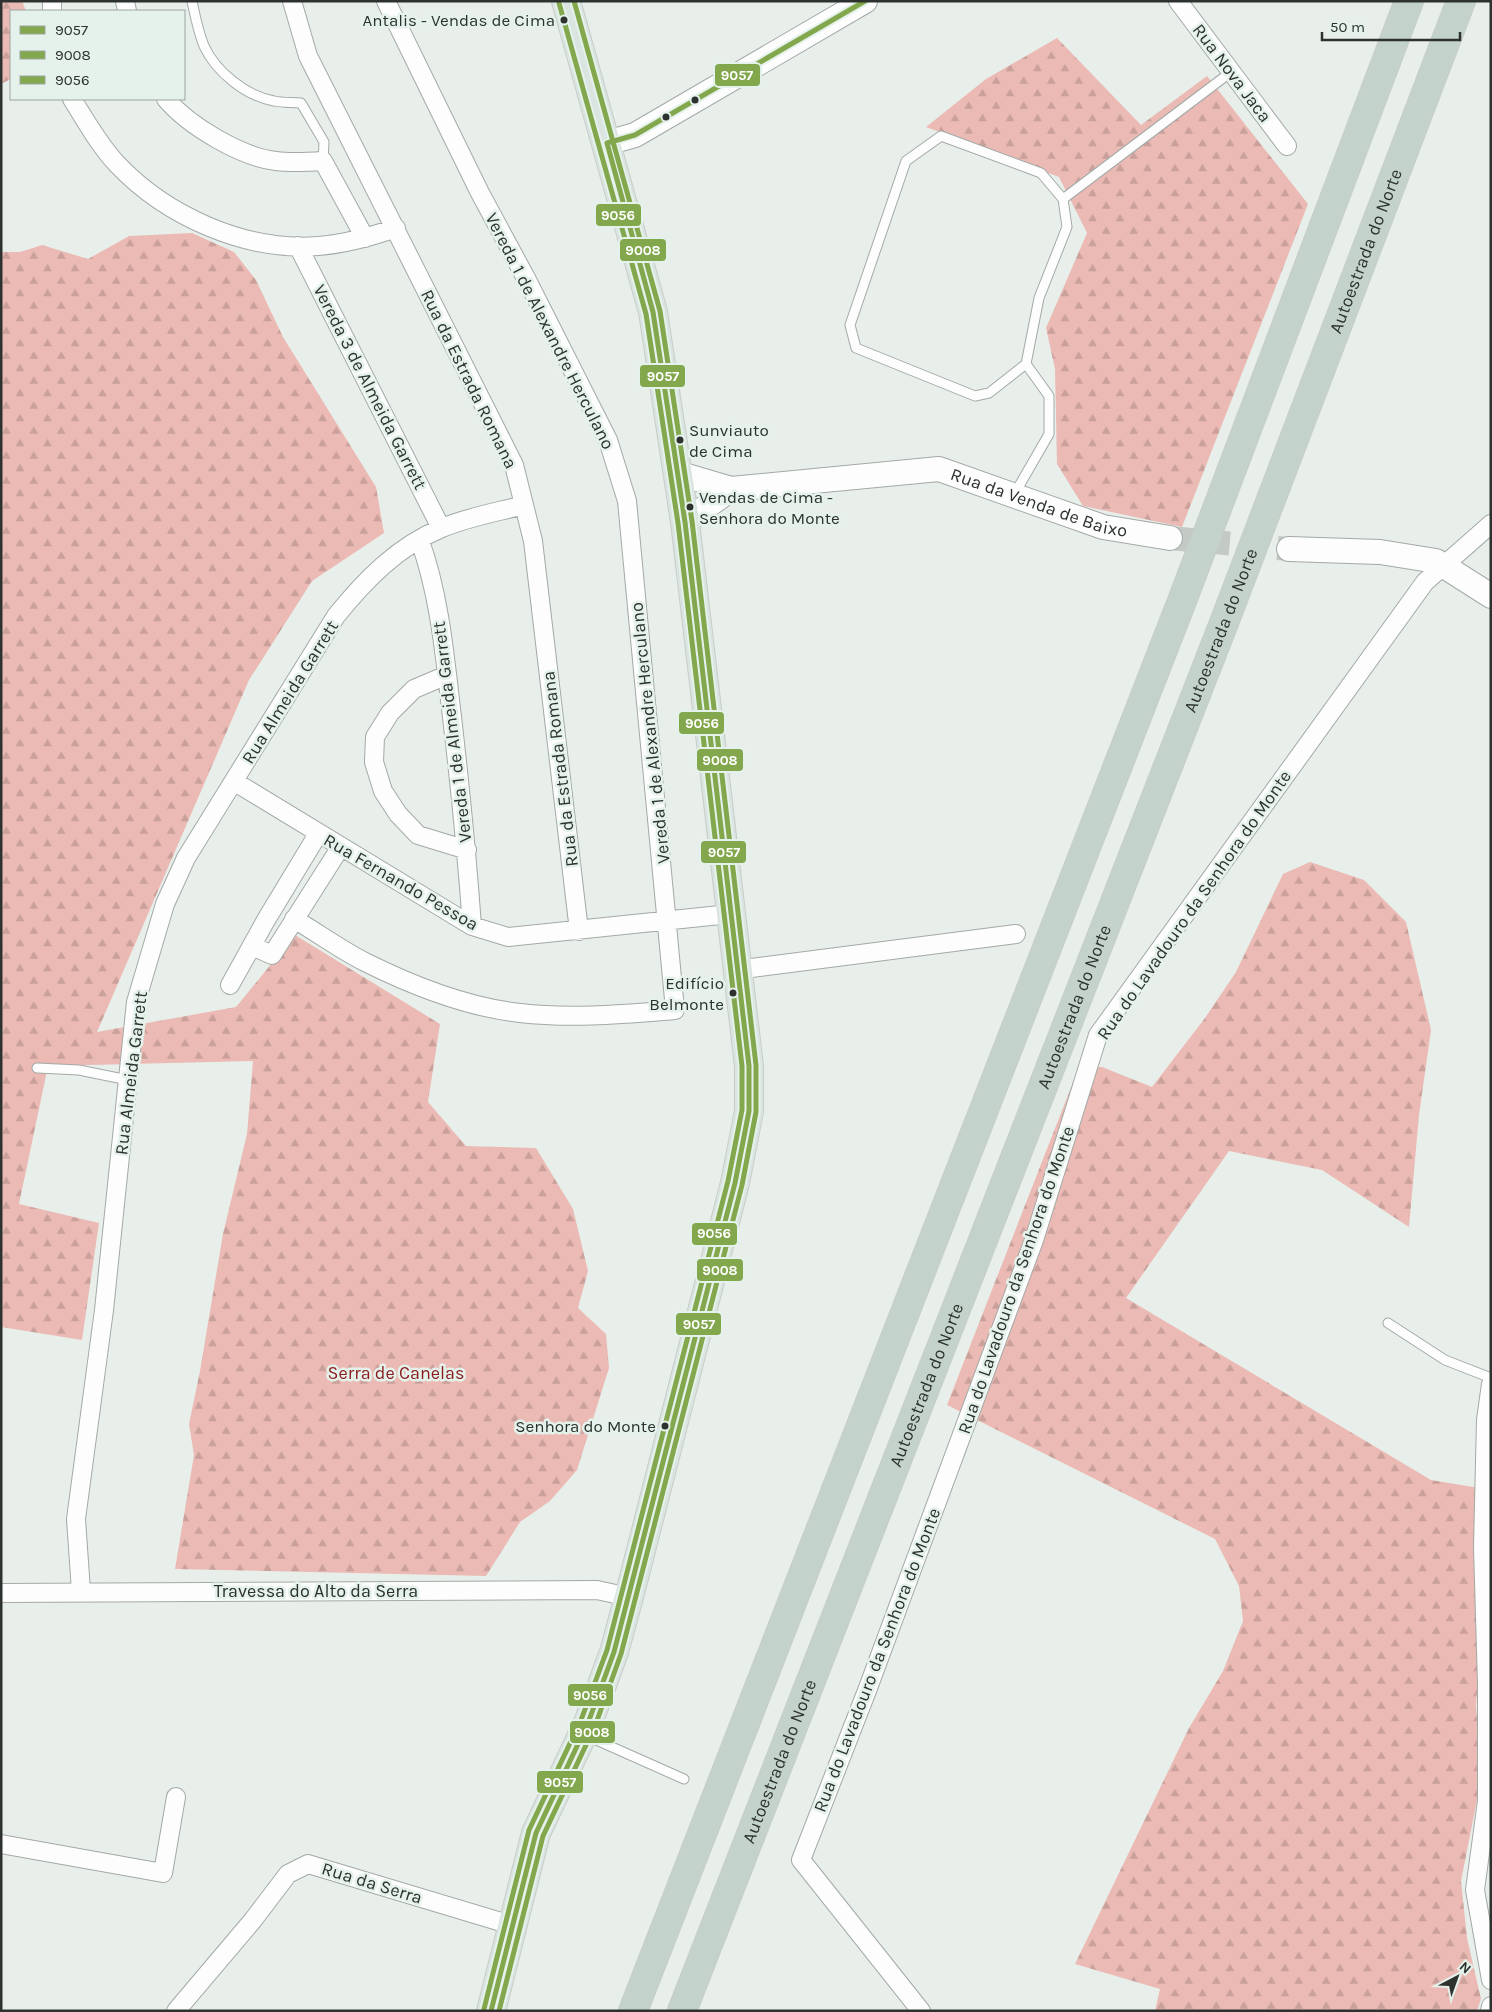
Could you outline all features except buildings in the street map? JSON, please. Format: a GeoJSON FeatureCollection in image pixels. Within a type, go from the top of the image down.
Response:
{"type":"FeatureCollection","features":[{"type":"Feature","properties":{"kind":"highway"},"geometry":{"type":"LineString","coordinates":[[633,2011],[1182,601],[1409,1]]}},
{"type":"Feature","properties":{"kind":"highway","name":"Autoestrada do Norte"},"geometry":{"type":"LineString","coordinates":[[682,2011],[1227,615],[1461,1]]}},
{"type":"Feature","properties":{"kind":"main road"},"geometry":{"type":"LineString","coordinates":[[491,2011],[536,1833],[583,1733],[614,1652],[630,1598],[732,1192],[749,1111],[749,1066],[736,970],[685,522],[652,312],[607,143],[566,1]]}},
{"type":"Feature","properties":{"kind":"street","name":"Rua da Estrada Romana"},"geometry":{"type":"LineString","coordinates":[[292,1],[308,56],[514,465],[533,541],[579,931]]}},
{"type":"Feature","properties":{"kind":"street","name":"Vereda 1 de Alexandre Herculano"},"geometry":{"type":"LineString","coordinates":[[294,919],[364,962],[435,993],[520,1014],[595,1016],[676,1010],[626,501],[608,440],[527,280],[480,193],[386,1]]}},
{"type":"Feature","properties":{"kind":"street"},"geometry":{"type":"LineString","coordinates":[[607,143],[635,135],[865,1]]}},
{"type":"Feature","properties":{"kind":"street","name":"Rua Nova Jaca"},"geometry":{"type":"LineString","coordinates":[[1178,1],[1287,146]]}},
{"type":"Feature","properties":{"kind":"street"},"geometry":{"type":"LineString","coordinates":[[73,100],[94,135],[128,175],[169,206],[203,224],[245,239],[275,245],[298,246],[317,246],[365,238],[396,228]]}},
{"type":"Feature","properties":{"kind":"street"},"geometry":{"type":"LineString","coordinates":[[167,100],[176,111],[243,152],[275,161],[323,161],[365,238]]}},
{"type":"Feature","properties":{"kind":"street","name":"Vereda 3 de Almeida Garrett"},"geometry":{"type":"LineString","coordinates":[[298,246],[441,528]]}},
{"type":"Feature","properties":{"kind":"street","name":"Rua da Venda de Baixo"},"geometry":{"type":"LineString","coordinates":[[731,489],[939,469],[1103,527],[1170,538]]}},
{"type":"Feature","properties":{"kind":"street"},"geometry":{"type":"LineString","coordinates":[[677,473],[731,489]]}},
{"type":"Feature","properties":{"kind":"street"},"geometry":{"type":"LineString","coordinates":[[685,522],[731,489]]}},
{"type":"Feature","properties":{"kind":"street","name":"Rua Almeida Garrett"},"geometry":{"type":"LineString","coordinates":[[81,1591],[76,1519],[104,1310],[136,1002],[165,904],[186,858],[235,782],[336,616],[354,593],[385,562],[441,528],[524,505]]}},
{"type":"Feature","properties":{"kind":"street"},"geometry":{"type":"LineString","coordinates":[[1442,565],[1491,524]]}},
{"type":"Feature","properties":{"kind":"street","name":"Vereda 1 de Almeida Garrett"},"geometry":{"type":"LineString","coordinates":[[420,541],[432,574],[447,675],[467,850],[472,926]]}},
{"type":"Feature","properties":{"kind":"street"},"geometry":{"type":"LineString","coordinates":[[1289,549],[1380,552],[1436,561],[1491,596]]}},
{"type":"Feature","properties":{"kind":"street","name":"Rua do Lavadouro da Senhora do Monte"},"geometry":{"type":"LineString","coordinates":[[921,2011],[801,1860],[868,1688],[1034,1240],[1098,1035],[1425,582],[1442,565]]}},
{"type":"Feature","properties":{"kind":"street"},"geometry":{"type":"LineString","coordinates":[[447,675],[414,689],[390,712],[375,736],[374,762],[383,791],[398,814],[418,835],[467,850]]}},
{"type":"Feature","properties":{"kind":"street","name":"Rua Fernando Pessoa"},"geometry":{"type":"LineString","coordinates":[[235,782],[340,848],[472,926],[508,937],[730,914]]}},
{"type":"Feature","properties":{"kind":"street"},"geometry":{"type":"LineString","coordinates":[[230,985],[318,834]]}},
{"type":"Feature","properties":{"kind":"street"},"geometry":{"type":"LineString","coordinates":[[252,946],[272,954],[340,848]]}},
{"type":"Feature","properties":{"kind":"street"},"geometry":{"type":"LineString","coordinates":[[736,970],[1016,934]]}},
{"type":"Feature","properties":{"kind":"street"},"geometry":{"type":"LineString","coordinates":[[1490,1970],[1476,1890],[1487,1801],[1488,1684],[1483,1547],[1491,1384]]}},
{"type":"Feature","properties":{"kind":"street","name":"Travessa do Alto da Serra"},"geometry":{"type":"LineString","coordinates":[[1,1593],[81,1591],[597,1590],[630,1598]]}},
{"type":"Feature","properties":{"kind":"street"},"geometry":{"type":"LineString","coordinates":[[1,1844],[163,1872],[176,1797]]}},
{"type":"Feature","properties":{"kind":"street","name":"Rua da Serra"},"geometry":{"type":"LineString","coordinates":[[176,2011],[253,1920],[288,1874],[308,1864],[512,1924]]}},
{"type":"Feature","properties":{"kind":"street"},"geometry":{"type":"LineString","coordinates":[[1490,2011],[1491,2006]]}},
{"type":"Feature","properties":{"kind":"lane"},"geometry":{"type":"LineString","coordinates":[[192,1],[205,47],[220,68],[245,91],[274,101],[301,103],[324,142],[323,161]]}},
{"type":"Feature","properties":{"kind":"lane"},"geometry":{"type":"LineString","coordinates":[[1063,199],[1231,72]]}},
{"type":"Feature","properties":{"kind":"lane"},"geometry":{"type":"LineString","coordinates":[[941,136],[1041,173],[1063,199],[1067,227],[1039,298],[1026,364],[989,393],[975,396],[856,348],[850,325],[906,161],[941,136]]}},
{"type":"Feature","properties":{"kind":"lane"},"geometry":{"type":"LineString","coordinates":[[1013,496],[1049,434],[1049,396],[1026,364]]}},
{"type":"Feature","properties":{"kind":"lane"},"geometry":{"type":"LineString","coordinates":[[37,1068],[79,1070],[128,1080]]}},
{"type":"Feature","properties":{"kind":"lane"},"geometry":{"type":"LineString","coordinates":[[1388,1323],[1445,1360],[1491,1378]]}},
{"type":"Feature","properties":{"kind":"lane"},"geometry":{"type":"LineString","coordinates":[[583,1733],[684,1779]]}},
{"type":"Feature","properties":{"kind":"green space"},"geometry":{"type":"Polygon","coordinates":[[[1,1],[22,1],[26,10],[10,10],[10,80],[1,84],[1,1]]]}},
{"type":"Feature","properties":{"kind":"green space"},"geometry":{"type":"Polygon","coordinates":[[[1057,38],[1141,125],[1207,76],[1308,204],[1182,527],[1083,506],[1057,464],[1055,369],[1046,328],[1087,233],[1059,177],[926,127],[986,79],[1057,38]]]}},
{"type":"Feature","properties":{"kind":"green space","name":"Serra de Canelas"},"geometry":{"type":"Polygon","coordinates":[[[192,233],[234,252],[256,280],[283,337],[376,487],[384,533],[312,581],[249,680],[97,1032],[236,1007],[295,935],[440,1024],[428,1102],[466,1146],[536,1148],[573,1209],[588,1271],[578,1308],[606,1334],[609,1368],[577,1470],[550,1501],[520,1522],[486,1576],[175,1569],[194,1455],[189,1424],[223,1234],[247,1134],[253,1061],[48,1066],[19,1204],[99,1223],[82,1340],[1,1327],[1,252],[20,252],[42,245],[88,259],[129,236],[192,233]]]}},
{"type":"Feature","properties":{"kind":"green space"},"geometry":{"type":"Polygon","coordinates":[[[1310,862],[1364,880],[1406,922],[1431,1030],[1419,1115],[1409,1227],[1322,1170],[1229,1151],[1126,1298],[1431,1480],[1491,1490],[1491,1577],[1476,1622],[1479,1666],[1476,1706],[1480,1756],[1479,1790],[1461,1881],[1467,1938],[1481,1999],[1477,2011],[1155,2011],[1160,1989],[1075,1964],[1189,1728],[1223,1671],[1243,1621],[1239,1586],[1215,1539],[947,1405],[1079,1067],[1102,1067],[1152,1087],[1205,1018],[1236,972],[1283,874],[1310,862]]]}},
{"type":"Feature","properties":{"kind":"tunnel"},"geometry":{"type":"LineString","coordinates":[[1170,538],[1289,549]]}},
{"type":"Feature","properties":{"kind":"transit line","name":"9008"},"geometry":{"type":"LineString","coordinates":[[499,2011],[543,1836],[595,1726],[621,1654],[742,1185],[756,1112],[756,1065],[692,521],[660,311],[574,1]]}},
{"type":"Feature","properties":{"kind":"transit line","name":"9057"},"geometry":{"type":"LineString","coordinates":[[607,143],[635,135],[865,1]]}},
{"type":"Feature","properties":{"kind":"transit line","name":"9056"},"geometry":{"type":"LineString","coordinates":[[484,2009],[529,1830],[581,1720],[607,1650],[728,1181],[742,1110],[742,1066],[678,523],[646,314],[559,3]]}},
{"type":"Feature","properties":{"kind":"transit line","name":"9057"},"geometry":{"type":"LineString","coordinates":[[491,2011],[536,1833],[588,1723],[614,1652],[735,1183],[749,1111],[749,1066],[685,522],[653,312],[607,143]]}},
{"type":"Feature","properties":{"kind":"place","name":"Antalis - Vendas de Cima"},"geometry":{"type":"Point","coordinates":[564,20]}},
{"type":"Feature","properties":{"kind":"place","name":"Sunviauto de Cima"},"geometry":{"type":"Point","coordinates":[680,440]}},
{"type":"Feature","properties":{"kind":"place","name":"Vendas de Cima - Senhora do Monte"},"geometry":{"type":"Point","coordinates":[690,507]}},
{"type":"Feature","properties":{"kind":"place","name":"Edifício Belmonte"},"geometry":{"type":"Point","coordinates":[733,993]}},
{"type":"Feature","properties":{"kind":"place","name":"Senhora do Monte"},"geometry":{"type":"Point","coordinates":[665,1426]}}]}
